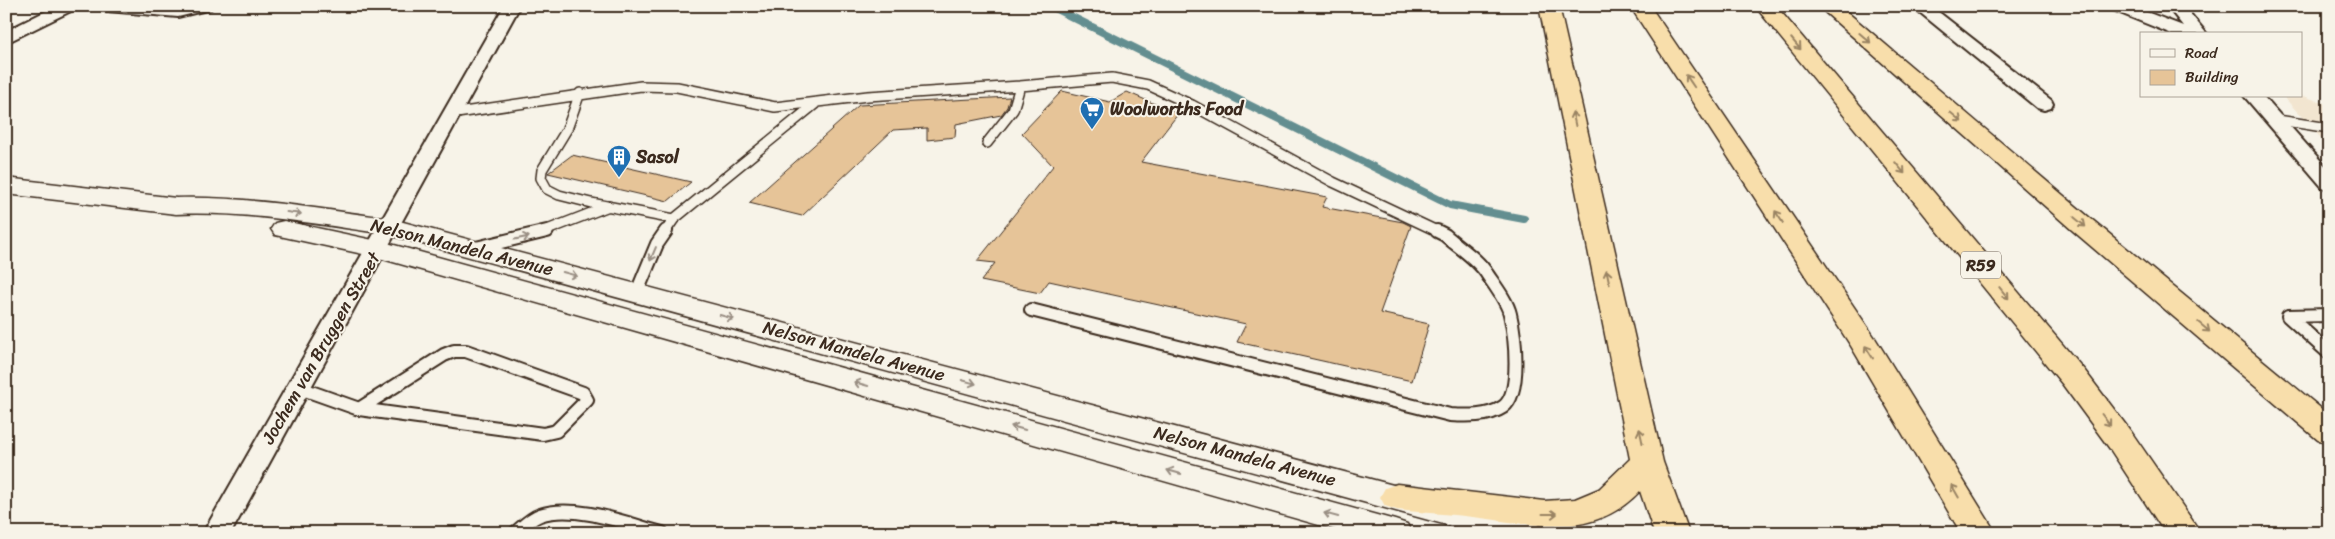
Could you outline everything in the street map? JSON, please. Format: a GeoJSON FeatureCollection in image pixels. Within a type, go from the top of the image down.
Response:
{"type":"FeatureCollection","features":[{"type":"Feature","properties":{"kind":"highway"},"geometry":{"type":"LineString","coordinates":[[1549,6],[1647,462],[1672,533]]}},
{"type":"Feature","properties":{"kind":"highway"},"geometry":{"type":"LineString","coordinates":[[1640,6],[1865,345],[1979,533]]}},
{"type":"Feature","properties":{"kind":"highway","name":"R59"},"geometry":{"type":"LineString","coordinates":[[1765,6],[2074,378],[2122,441],[2184,533]]}},
{"type":"Feature","properties":{"kind":"highway"},"geometry":{"type":"LineString","coordinates":[[1828,6],[2066,211],[2329,432]]}},
{"type":"Feature","properties":{"kind":"highway"},"geometry":{"type":"LineString","coordinates":[[1397,497],[1480,505],[1537,514],[1566,514],[1588,509],[1606,501],[1621,490],[1647,462]]}},
{"type":"Feature","properties":{"kind":"street"},"geometry":{"type":"LineString","coordinates":[[6,38],[69,6]]}},
{"type":"Feature","properties":{"kind":"street"},"geometry":{"type":"LineString","coordinates":[[107,6],[178,12],[205,6]]}},
{"type":"Feature","properties":{"kind":"street","name":"Jochem van Bruggen Street"},"geometry":{"type":"LineString","coordinates":[[216,533],[512,6]]}},
{"type":"Feature","properties":{"kind":"street"},"geometry":{"type":"LineString","coordinates":[[1920,6],[2044,104]]}},
{"type":"Feature","properties":{"kind":"street"},"geometry":{"type":"LineString","coordinates":[[2116,6],[2193,31]]}},
{"type":"Feature","properties":{"kind":"street"},"geometry":{"type":"LineString","coordinates":[[2137,6],[2193,31]]}},
{"type":"Feature","properties":{"kind":"street"},"geometry":{"type":"LineString","coordinates":[[2175,6],[2193,31]]}},
{"type":"Feature","properties":{"kind":"street"},"geometry":{"type":"LineString","coordinates":[[2255,98],[2329,183]]}},
{"type":"Feature","properties":{"kind":"street","name":"Nelson Mandela Avenue"},"geometry":{"type":"LineString","coordinates":[[6,186],[176,206],[200,215],[318,236],[382,238],[474,249],[1525,533]]}},
{"type":"Feature","properties":{"kind":"street","name":"Nelson Mandela Avenue"},"geometry":{"type":"LineString","coordinates":[[382,238],[1395,533]]}},
{"type":"Feature","properties":{"kind":"lane"},"geometry":{"type":"LineString","coordinates":[[450,114],[629,87],[666,86],[769,106],[815,104],[868,96],[1020,86],[1102,78],[1122,79],[1148,86],[1192,105],[1333,182],[1445,235],[1486,272],[1510,313],[1515,352],[1515,387],[1512,398],[1503,406],[1487,413],[1469,416],[1450,415],[1031,310]]}},
{"type":"Feature","properties":{"kind":"lane"},"geometry":{"type":"LineString","coordinates":[[987,143],[1015,107],[1020,96],[1020,86]]}},
{"type":"Feature","properties":{"kind":"lane"},"geometry":{"type":"LineString","coordinates":[[580,93],[567,129],[542,170],[541,178],[547,189],[609,206],[674,219]]}},
{"type":"Feature","properties":{"kind":"lane"},"geometry":{"type":"LineString","coordinates":[[637,292],[657,244],[674,219],[815,104]]}},
{"type":"Feature","properties":{"kind":"lane"},"geometry":{"type":"LineString","coordinates":[[2272,119],[2329,128]]}},
{"type":"Feature","properties":{"kind":"lane"},"geometry":{"type":"LineString","coordinates":[[474,249],[551,230],[609,206]]}},
{"type":"Feature","properties":{"kind":"lane"},"geometry":{"type":"LineString","coordinates":[[2329,316],[2288,316],[2329,352]]}},
{"type":"Feature","properties":{"kind":"lane"},"geometry":{"type":"LineString","coordinates":[[297,388],[359,409],[544,434],[556,431],[587,400],[582,393],[466,351],[454,351],[444,355],[359,409]]}},
{"type":"Feature","properties":{"kind":"lane"},"geometry":{"type":"LineString","coordinates":[[515,533],[542,515],[556,512],[591,516],[662,533]]}},
{"type":"Feature","properties":{"kind":"shaded area"},"geometry":{"type":"Polygon","coordinates":[[[2302,95],[2329,105],[2329,147],[2285,98],[2302,98],[2302,95]]]}},
{"type":"Feature","properties":{"kind":"building"},"geometry":{"type":"Polygon","coordinates":[[[1062,91],[1110,102],[1127,92],[1178,114],[1141,162],[1327,197],[1322,207],[1403,222],[1411,226],[1380,313],[1429,324],[1412,381],[1237,342],[1246,324],[1049,281],[1040,293],[981,281],[995,263],[977,261],[1053,166],[1022,133],[1062,91]]]}},
{"type":"Feature","properties":{"kind":"building"},"geometry":{"type":"Polygon","coordinates":[[[1010,97],[1007,107],[1001,115],[956,124],[955,137],[927,140],[927,128],[893,130],[802,216],[749,203],[859,105],[1010,97]]]}},
{"type":"Feature","properties":{"kind":"building","name":"Sasol"},"geometry":{"type":"Polygon","coordinates":[[[572,155],[691,182],[668,201],[548,173],[572,155]]]}},
{"type":"Feature","properties":{"kind":"waterway"},"geometry":{"type":"LineString","coordinates":[[1050,6],[1450,205],[1524,219]]}},
{"type":"Feature","properties":{"kind":"place","name":"Woolworths Food"},"geometry":{"type":"Point","coordinates":[1092,130]}},
{"type":"Feature","properties":{"kind":"place","name":"Sasol"},"geometry":{"type":"Point","coordinates":[619,178]}}]}
